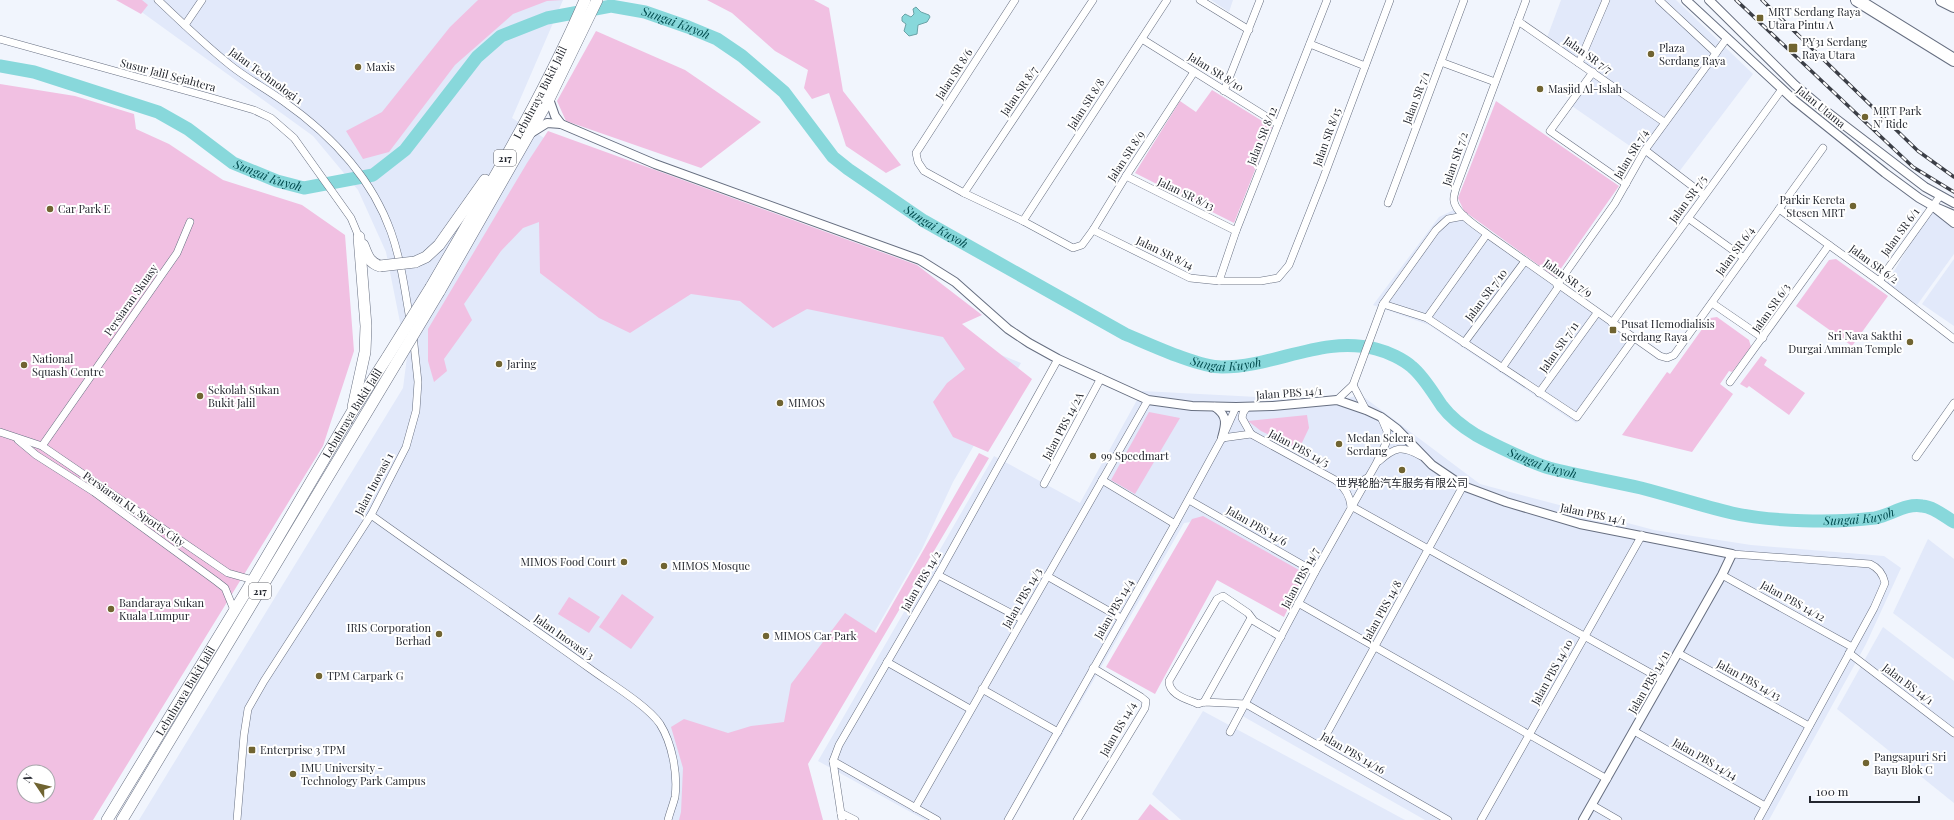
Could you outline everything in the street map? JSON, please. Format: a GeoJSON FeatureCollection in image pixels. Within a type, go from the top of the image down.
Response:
{"type":"FeatureCollection","features":[{"type":"Feature","properties":{"kind":"highway","name":"Lebuhraya Bukit Jalil"},"geometry":{"type":"LineString","coordinates":[[122,820],[393,359],[529,135],[549,99],[579,27],[585,0]]}},
{"type":"Feature","properties":{"kind":"highway","name":"Lebuhraya Bukit Jalil"},"geometry":{"type":"LineString","coordinates":[[435,289],[551,73],[597,0]]}},
{"type":"Feature","properties":{"kind":"highway"},"geometry":{"type":"LineString","coordinates":[[1856,0],[1954,60]]}},
{"type":"Feature","properties":{"kind":"highway"},"geometry":{"type":"LineString","coordinates":[[1942,0],[1954,6]]}},
{"type":"Feature","properties":{"kind":"highway"},"geometry":{"type":"LineString","coordinates":[[360,237],[367,257],[373,264],[380,266],[415,262],[426,257],[439,245],[514,141]]}},
{"type":"Feature","properties":{"kind":"highway"},"geometry":{"type":"LineString","coordinates":[[352,412],[365,352],[366,326],[360,237]]}},
{"type":"Feature","properties":{"kind":"highway","name":"Lebuhraya Bukit Jalil"},"geometry":{"type":"LineString","coordinates":[[107,820],[253,580],[352,412],[393,359]]}},
{"type":"Feature","properties":{"kind":"street","name":"Jalan Technologi 1"},"geometry":{"type":"LineString","coordinates":[[158,0],[230,66],[283,100],[336,144]]}},
{"type":"Feature","properties":{"kind":"street"},"geometry":{"type":"LineString","coordinates":[[185,25],[202,0]]}},
{"type":"Feature","properties":{"kind":"street","name":"Jalan SR 8/6"},"geometry":{"type":"LineString","coordinates":[[964,194],[924,171],[918,162],[916,153],[1015,0]]}},
{"type":"Feature","properties":{"kind":"street","name":"Jalan SR 8/7"},"geometry":{"type":"LineString","coordinates":[[964,194],[1093,0]]}},
{"type":"Feature","properties":{"kind":"street","name":"Jalan SR 8/8"},"geometry":{"type":"LineString","coordinates":[[1023,221],[1167,0]]}},
{"type":"Feature","properties":{"kind":"street"},"geometry":{"type":"LineString","coordinates":[[1200,0],[1248,30]]}},
{"type":"Feature","properties":{"kind":"street"},"geometry":{"type":"LineString","coordinates":[[1224,91],[1260,0]]}},
{"type":"Feature","properties":{"kind":"street","name":"Jalan SR 8/12"},"geometry":{"type":"LineString","coordinates":[[1219,281],[1236,231],[1327,0]]}},
{"type":"Feature","properties":{"kind":"street","name":"Jalan SR 8/15"},"geometry":{"type":"LineString","coordinates":[[1278,278],[1289,265],[1390,0]]}},
{"type":"Feature","properties":{"kind":"street","name":"Jalan SR 7/1"},"geometry":{"type":"LineString","coordinates":[[1388,203],[1464,0]]}},
{"type":"Feature","properties":{"kind":"street","name":"Jalan SR 7/2"},"geometry":{"type":"LineString","coordinates":[[1464,216],[1454,201],[1456,188],[1526,0]]}},
{"type":"Feature","properties":{"kind":"street"},"geometry":{"type":"LineString","coordinates":[[1580,63],[1606,0]]}},
{"type":"Feature","properties":{"kind":"street"},"geometry":{"type":"LineString","coordinates":[[1659,0],[1716,53]]}},
{"type":"Feature","properties":{"kind":"street","name":"Jalan Utama"},"geometry":{"type":"LineString","coordinates":[[1686,0],[1782,89],[1885,173],[1933,206],[1954,215]]}},
{"type":"Feature","properties":{"kind":"street","name":"Jalan Utama"},"geometry":{"type":"LineString","coordinates":[[1709,0],[1795,85],[1897,166],[1940,196],[1954,203]]}},
{"type":"Feature","properties":{"kind":"street","name":"Jalan SR 7/7"},"geometry":{"type":"LineString","coordinates":[[1518,21],[1664,122]]}},
{"type":"Feature","properties":{"kind":"street","name":"Jalan SR 7/4"},"geometry":{"type":"LineString","coordinates":[[1502,368],[1626,184],[1644,150],[1727,38]]}},
{"type":"Feature","properties":{"kind":"street","name":"Susur Jalil Sejahtera"},"geometry":{"type":"LineString","coordinates":[[0,39],[254,110],[270,118],[283,127],[294,138],[351,218],[360,237]]}},
{"type":"Feature","properties":{"kind":"street","name":"Jalan SR 8/10"},"geometry":{"type":"LineString","coordinates":[[1142,39],[1278,124]]}},
{"type":"Feature","properties":{"kind":"street"},"geometry":{"type":"LineString","coordinates":[[1310,44],[1365,66]]}},
{"type":"Feature","properties":{"kind":"street"},"geometry":{"type":"LineString","coordinates":[[1441,62],[1495,82]]}},
{"type":"Feature","properties":{"kind":"street","name":"Jalan SR 8/9"},"geometry":{"type":"LineString","coordinates":[[1023,221],[1073,248],[1082,245],[1194,72]]}},
{"type":"Feature","properties":{"kind":"street"},"geometry":{"type":"LineString","coordinates":[[1593,72],[1550,130],[1626,184]]}},
{"type":"Feature","properties":{"kind":"street","name":"Jalan SR 7/5"},"geometry":{"type":"LineString","coordinates":[[1612,323],[1782,89]]}},
{"type":"Feature","properties":{"kind":"street"},"geometry":{"type":"LineString","coordinates":[[549,99],[555,116],[561,124]]}},
{"type":"Feature","properties":{"kind":"street"},"geometry":{"type":"LineString","coordinates":[[529,135],[546,123],[561,124]]}},
{"type":"Feature","properties":{"kind":"street","name":"Jalan PBS 14/1"},"geometry":{"type":"LineString","coordinates":[[561,124],[655,164],[920,260],[955,282],[1008,329],[1058,359],[1148,400],[1161,403],[1236,407],[1273,406],[1337,400],[1381,417],[1397,429],[1422,456],[1463,486],[1550,516],[1597,528],[1642,535],[1732,554],[1870,564],[1876,567],[1884,577],[1885,583],[1882,592],[1758,820]]}},
{"type":"Feature","properties":{"kind":"street","name":"Jalan Inovasi 1"},"geometry":{"type":"LineString","coordinates":[[237,820],[244,735],[248,709],[264,681],[371,515],[406,447],[416,411],[418,382],[416,352],[401,268],[391,231],[367,183],[336,144]]}},
{"type":"Feature","properties":{"kind":"street","name":"Jalan SR 6/4"},"geometry":{"type":"LineString","coordinates":[[1660,356],[1667,358],[1674,354],[1823,148]]}},
{"type":"Feature","properties":{"kind":"street"},"geometry":{"type":"LineString","coordinates":[[1644,150],[1704,195]]}},
{"type":"Feature","properties":{"kind":"street","name":"Jalan SR 8/13"},"geometry":{"type":"LineString","coordinates":[[1126,176],[1236,231]]}},
{"type":"Feature","properties":{"kind":"street"},"geometry":{"type":"LineString","coordinates":[[964,194],[1023,221]]}},
{"type":"Feature","properties":{"kind":"street","name":"Jalan SR 6/1"},"geometry":{"type":"LineString","coordinates":[[1879,281],[1940,196]]}},
{"type":"Feature","properties":{"kind":"street"},"geometry":{"type":"LineString","coordinates":[[1933,206],[1954,223]]}},
{"type":"Feature","properties":{"kind":"street","name":"Jalan SR 6/2"},"geometry":{"type":"LineString","coordinates":[[1779,210],[1879,281],[1954,339]]}},
{"type":"Feature","properties":{"kind":"street"},"geometry":{"type":"LineString","coordinates":[[1337,400],[1354,381],[1381,307],[1436,230],[1448,219],[1464,216]]}},
{"type":"Feature","properties":{"kind":"street","name":"Jalan SR 7/9"},"geometry":{"type":"LineString","coordinates":[[1464,216],[1558,286],[1660,356]]}},
{"type":"Feature","properties":{"kind":"street"},"geometry":{"type":"LineString","coordinates":[[1688,218],[1744,258]]}},
{"type":"Feature","properties":{"kind":"street","name":"Persiaran Skuasy"},"geometry":{"type":"LineString","coordinates":[[42,446],[177,253],[190,222]]}},
{"type":"Feature","properties":{"kind":"street","name":"Jalan SR 8/14"},"geometry":{"type":"LineString","coordinates":[[1093,230],[1190,278],[1219,281],[1261,281],[1278,278]]}},
{"type":"Feature","properties":{"kind":"street"},"geometry":{"type":"LineString","coordinates":[[1427,318],[1487,234]]}},
{"type":"Feature","properties":{"kind":"street","name":"Jalan SR 6/3"},"geometry":{"type":"LineString","coordinates":[[1730,382],[1829,245]]}},
{"type":"Feature","properties":{"kind":"street","name":"Jalan SR 7/10"},"geometry":{"type":"LineString","coordinates":[[1464,343],[1525,261]]}},
{"type":"Feature","properties":{"kind":"street"},"geometry":{"type":"LineString","coordinates":[[1712,303],[1763,338]]}},
{"type":"Feature","properties":{"kind":"street"},"geometry":{"type":"LineString","coordinates":[[1381,307],[1427,318],[1577,417],[1634,338]]}},
{"type":"Feature","properties":{"kind":"street","name":"Jalan SR 7/11"},"geometry":{"type":"LineString","coordinates":[[1539,393],[1597,313]]}},
{"type":"Feature","properties":{"kind":"street","name":"Jalan PBS 14/2"},"geometry":{"type":"LineString","coordinates":[[832,761],[839,745],[938,575],[1058,359]]}},
{"type":"Feature","properties":{"kind":"street","name":"Jalan PBS 14/2A"},"geometry":{"type":"LineString","coordinates":[[1044,484],[1101,378]]}},
{"type":"Feature","properties":{"kind":"street"},"geometry":{"type":"LineString","coordinates":[[1354,381],[1366,410]]}},
{"type":"Feature","properties":{"kind":"street","name":"Jalan PBS 14/3"},"geometry":{"type":"LineString","coordinates":[[915,808],[970,709],[1148,400]]}},
{"type":"Feature","properties":{"kind":"street"},"geometry":{"type":"LineString","coordinates":[[1916,457],[1954,403]]}},
{"type":"Feature","properties":{"kind":"street"},"geometry":{"type":"LineString","coordinates":[[1214,406],[1224,414],[1226,424],[1222,438]]}},
{"type":"Feature","properties":{"kind":"street","name":"Jalan PBS 14/4"},"geometry":{"type":"LineString","coordinates":[[1008,820],[1189,500],[1222,438],[1236,407]]}},
{"type":"Feature","properties":{"kind":"street","name":"Jalan PBS 14/5"},"geometry":{"type":"LineString","coordinates":[[1247,407],[1242,418],[1251,434],[1337,481]]}},
{"type":"Feature","properties":{"kind":"street","name":"Jalan PBS 14/7"},"geometry":{"type":"LineString","coordinates":[[1230,732],[1298,603],[1351,506],[1376,464],[1386,443],[1387,431],[1381,417]]}},
{"type":"Feature","properties":{"kind":"street","name":"Persiaran KL Sports City"},"geometry":{"type":"LineString","coordinates":[[0,432],[42,446],[228,573],[253,580]]}},
{"type":"Feature","properties":{"kind":"street","name":"Jalan PBS 14/5"},"geometry":{"type":"LineString","coordinates":[[1222,438],[1251,434]]}},
{"type":"Feature","properties":{"kind":"street","name":"Persiaran KL Sports City"},"geometry":{"type":"LineString","coordinates":[[11,435],[36,454],[94,492],[225,588],[234,610]]}},
{"type":"Feature","properties":{"kind":"street","name":"Jalan PBS 14/7"},"geometry":{"type":"LineString","coordinates":[[1376,464],[1392,450],[1401,448],[1422,456]]}},
{"type":"Feature","properties":{"kind":"street"},"geometry":{"type":"LineString","coordinates":[[1337,481],[1349,484],[1360,483],[1368,477]]}},
{"type":"Feature","properties":{"kind":"street"},"geometry":{"type":"LineString","coordinates":[[1102,480],[1175,524]]}},
{"type":"Feature","properties":{"kind":"street"},"geometry":{"type":"LineString","coordinates":[[1337,481],[1342,485],[1350,498],[1351,506],[1663,680]]}},
{"type":"Feature","properties":{"kind":"street","name":"Jalan PBS 14/8"},"geometry":{"type":"LineString","coordinates":[[1320,746],[1463,486]]}},
{"type":"Feature","properties":{"kind":"street","name":"Jalan PBS 14/6"},"geometry":{"type":"LineString","coordinates":[[1189,500],[1315,572]]}},
{"type":"Feature","properties":{"kind":"street","name":"Jalan Inovasi 3"},"geometry":{"type":"LineString","coordinates":[[371,515],[450,573],[622,691],[659,722],[672,756],[676,785],[672,808],[668,820]]}},
{"type":"Feature","properties":{"kind":"street","name":"Jalan PBS 14/10"},"geometry":{"type":"LineString","coordinates":[[1481,820],[1642,535]]}},
{"type":"Feature","properties":{"kind":"street","name":"Jalan PBS 14/11"},"geometry":{"type":"LineString","coordinates":[[1583,820],[1722,575],[1732,554]]}},
{"type":"Feature","properties":{"kind":"street"},"geometry":{"type":"LineString","coordinates":[[938,575],[1022,619]]}},
{"type":"Feature","properties":{"kind":"street","name":"Jalan PBS 14/12"},"geometry":{"type":"LineString","coordinates":[[1722,575],[1851,650]]}},
{"type":"Feature","properties":{"kind":"street"},"geometry":{"type":"LineString","coordinates":[[1047,576],[1121,618]]}},
{"type":"Feature","properties":{"kind":"street"},"geometry":{"type":"LineString","coordinates":[[1246,704],[1204,702],[1198,704],[1172,692],[1169,686],[1169,681],[1217,599],[1223,596],[1248,613],[1251,618],[1281,637]]}},
{"type":"Feature","properties":{"kind":"street"},"geometry":{"type":"LineString","coordinates":[[1298,603],[1607,779]]}},
{"type":"Feature","properties":{"kind":"street"},"geometry":{"type":"LineString","coordinates":[[1204,702],[1251,618]]}},
{"type":"Feature","properties":{"kind":"street","name":"Jalan BS 14/1"},"geometry":{"type":"LineString","coordinates":[[1851,650],[1954,733]]}},
{"type":"Feature","properties":{"kind":"street","name":"Jalan PBS 14/13"},"geometry":{"type":"LineString","coordinates":[[1678,653],[1810,726]]}},
{"type":"Feature","properties":{"kind":"street"},"geometry":{"type":"LineString","coordinates":[[887,662],[970,709]]}},
{"type":"Feature","properties":{"kind":"street","name":"Jalan BS 14/4"},"geometry":{"type":"LineString","coordinates":[[1077,820],[1145,708],[1146,701],[1094,668]]}},
{"type":"Feature","properties":{"kind":"street"},"geometry":{"type":"LineString","coordinates":[[982,689],[1058,732]]}},
{"type":"Feature","properties":{"kind":"street","name":"Jalan PBS 14/16"},"geometry":{"type":"LineString","coordinates":[[1246,704],[1448,820]]}},
{"type":"Feature","properties":{"kind":"street","name":"Jalan PBS 14/14"},"geometry":{"type":"LineString","coordinates":[[1634,731],[1765,806]]}},
{"type":"Feature","properties":{"kind":"street"},"geometry":{"type":"LineString","coordinates":[[832,761],[937,820]]}},
{"type":"Feature","properties":{"kind":"street"},"geometry":{"type":"LineString","coordinates":[[832,761],[842,816],[855,820]]}},
{"type":"Feature","properties":{"kind":"street"},"geometry":{"type":"LineString","coordinates":[[1592,804],[1618,820]]}},
{"type":"Feature","properties":{"kind":"shaded area"},"geometry":{"type":"Polygon","coordinates":[[[116,0],[142,0],[148,5],[141,14],[116,0]]]}},
{"type":"Feature","properties":{"kind":"shaded area"},"geometry":{"type":"Polygon","coordinates":[[[125,0],[563,0],[512,118],[562,149],[882,308],[1021,363],[953,482],[922,549],[802,758],[810,820],[139,820],[403,388],[407,357],[386,252],[358,190],[313,136],[125,0]]]}},
{"type":"Feature","properties":{"kind":"shaded area"},"geometry":{"type":"Polygon","coordinates":[[[478,0],[563,0],[547,1],[513,14],[455,65],[389,152],[363,159],[346,131],[382,112],[450,27],[478,0]]]}},
{"type":"Feature","properties":{"kind":"shaded area"},"geometry":{"type":"Polygon","coordinates":[[[707,0],[814,0],[829,8],[843,91],[901,165],[886,173],[846,146],[829,93],[812,99],[804,88],[808,70],[775,51],[732,13],[707,0]]]}},
{"type":"Feature","properties":{"kind":"shaded area"},"geometry":{"type":"Polygon","coordinates":[[[1211,0],[1233,0],[1229,12],[1211,0]]]}},
{"type":"Feature","properties":{"kind":"shaded area"},"geometry":{"type":"Polygon","coordinates":[[[1561,0],[1676,0],[1753,74],[1675,177],[1569,104],[1590,74],[1545,43],[1561,0]]]}},
{"type":"Feature","properties":{"kind":"shaded area"},"geometry":{"type":"Polygon","coordinates":[[[596,31],[685,70],[761,122],[701,168],[566,121],[557,101],[596,31]]]}},
{"type":"Feature","properties":{"kind":"shaded area","name":"Bandaraya Sukan Kuala Lumpur"},"geometry":{"type":"Polygon","coordinates":[[[0,84],[75,96],[134,114],[136,129],[169,144],[223,180],[302,205],[345,235],[354,351],[323,446],[93,820],[0,820],[0,84]]]}},
{"type":"Feature","properties":{"kind":"shaded area"},"geometry":{"type":"Polygon","coordinates":[[[1212,90],[1272,127],[1234,223],[1135,173],[1180,101],[1196,112],[1212,90]]]}},
{"type":"Feature","properties":{"kind":"shaded area"},"geometry":{"type":"Polygon","coordinates":[[[1496,101],[1619,186],[1555,277],[1464,211],[1458,198],[1496,101]]]}},
{"type":"Feature","properties":{"kind":"shaded area"},"geometry":{"type":"Polygon","coordinates":[[[548,131],[917,265],[982,315],[962,324],[1032,379],[988,452],[953,437],[933,402],[947,383],[965,369],[943,337],[807,309],[773,328],[740,301],[691,294],[630,333],[599,318],[540,273],[539,222],[523,228],[501,251],[464,304],[472,320],[444,359],[447,371],[434,382],[428,361],[428,329],[527,163],[548,131]]]}},
{"type":"Feature","properties":{"kind":"shaded area"},"geometry":{"type":"Polygon","coordinates":[[[1456,209],[1637,337],[1576,423],[1429,325],[1373,305],[1439,217],[1456,209]]]}},
{"type":"Feature","properties":{"kind":"shaded area"},"geometry":{"type":"Polygon","coordinates":[[[1931,209],[1954,227],[1954,254],[1917,305],[1887,283],[1931,209]]]}},
{"type":"Feature","properties":{"kind":"shaded area"},"geometry":{"type":"Polygon","coordinates":[[[1836,259],[1888,296],[1852,346],[1796,306],[1829,260],[1836,259]]]}},
{"type":"Feature","properties":{"kind":"shaded area"},"geometry":{"type":"Polygon","coordinates":[[[1954,259],[1954,326],[1922,304],[1954,259]]]}},
{"type":"Feature","properties":{"kind":"shaded area"},"geometry":{"type":"Polygon","coordinates":[[[1717,317],[1749,340],[1751,347],[1732,372],[1729,371],[1720,384],[1733,394],[1692,452],[1622,435],[1667,372],[1670,374],[1710,318],[1717,317]]]}},
{"type":"Feature","properties":{"kind":"shaded area"},"geometry":{"type":"Polygon","coordinates":[[[1761,356],[1767,360],[1764,365],[1805,393],[1789,415],[1749,386],[1747,388],[1740,384],[1761,356]]]}},
{"type":"Feature","properties":{"kind":"shaded area"},"geometry":{"type":"Polygon","coordinates":[[[1142,391],[1334,401],[1361,395],[1480,484],[1654,530],[1751,545],[1884,556],[1901,568],[1866,644],[1769,820],[1425,820],[1239,714],[1308,575],[1204,520],[1184,523],[1013,820],[925,820],[818,761],[994,456],[1080,503],[1142,391]]]}},
{"type":"Feature","properties":{"kind":"shaded area"},"geometry":{"type":"Polygon","coordinates":[[[1149,412],[1180,418],[1135,494],[1111,480],[1149,412]]]}},
{"type":"Feature","properties":{"kind":"shaded area"},"geometry":{"type":"Polygon","coordinates":[[[1307,415],[1309,428],[1299,449],[1261,431],[1248,421],[1307,415]]]}},
{"type":"Feature","properties":{"kind":"shaded area"},"geometry":{"type":"Polygon","coordinates":[[[979,453],[989,458],[808,764],[823,820],[679,820],[681,812],[683,768],[671,727],[684,719],[728,733],[751,726],[784,722],[791,684],[845,613],[876,633],[979,453]]]}},
{"type":"Feature","properties":{"kind":"shaded area"},"geometry":{"type":"Polygon","coordinates":[[[1203,516],[1299,570],[1301,581],[1284,617],[1217,580],[1155,694],[1106,667],[1192,519],[1203,516]]]}},
{"type":"Feature","properties":{"kind":"shaded area"},"geometry":{"type":"Polygon","coordinates":[[[1928,539],[1954,559],[1954,659],[1893,613],[1928,539]]]}},
{"type":"Feature","properties":{"kind":"shaded area"},"geometry":{"type":"Polygon","coordinates":[[[622,594],[654,617],[631,649],[599,627],[622,594]]]}},
{"type":"Feature","properties":{"kind":"shaded area"},"geometry":{"type":"Polygon","coordinates":[[[569,597],[600,617],[589,633],[558,614],[569,597]]]}},
{"type":"Feature","properties":{"kind":"shaded area"},"geometry":{"type":"Polygon","coordinates":[[[1883,627],[1954,681],[1954,803],[1837,709],[1883,627]]]}},
{"type":"Feature","properties":{"kind":"shaded area"},"geometry":{"type":"Polygon","coordinates":[[[1203,711],[1405,820],[1181,820],[1152,794],[1203,711]]]}},
{"type":"Feature","properties":{"kind":"shaded area"},"geometry":{"type":"Polygon","coordinates":[[[1150,804],[1169,820],[1138,820],[1150,804]]]}},
{"type":"Feature","properties":{"kind":"water"},"geometry":{"type":"Polygon","coordinates":[[[916,7],[930,17],[927,22],[918,25],[917,34],[909,36],[904,31],[906,24],[902,21],[902,17],[905,14],[911,17],[914,14],[913,9],[916,7]]]}},
{"type":"Feature","properties":{"kind":"waterway","name":"Sungai Kuyoh"},"geometry":{"type":"LineString","coordinates":[[0,66],[34,72],[158,112],[188,129],[233,163],[277,181],[304,188],[373,175],[405,150],[477,57],[501,36],[547,18],[611,6],[645,12],[717,39],[742,56],[784,92],[833,157],[924,221],[1125,334],[1174,354],[1200,363],[1222,367],[1242,366],[1337,346],[1356,346],[1376,349],[1395,356],[1412,367],[1424,380],[1442,406],[1466,429],[1502,448],[1549,468],[1641,488],[1748,516],[1804,521],[1859,520],[1875,518],[1910,506],[1916,506],[1931,508],[1954,522]]}},
{"type":"Feature","properties":{"kind":"railway"},"geometry":{"type":"LineString","coordinates":[[1736,0],[1913,167],[1954,192]]}},
{"type":"Feature","properties":{"kind":"railway"},"geometry":{"type":"LineString","coordinates":[[1762,0],[1918,151],[1954,177]]}},
{"type":"Feature","properties":{"kind":"place","name":"MRT Serdang Raya Utara Pintu A"},"geometry":{"type":"Point","coordinates":[1760,18]}},
{"type":"Feature","properties":{"kind":"place","name":"PY31 Serdang Raya Utara"},"geometry":{"type":"Point","coordinates":[1793,48]}},
{"type":"Feature","properties":{"kind":"place","name":"Plaza Serdang Raya"},"geometry":{"type":"Point","coordinates":[1651,54]}},
{"type":"Feature","properties":{"kind":"place","name":"Maxis"},"geometry":{"type":"Point","coordinates":[358,67]}},
{"type":"Feature","properties":{"kind":"place","name":"Masjid Al-Islah"},"geometry":{"type":"Point","coordinates":[1540,89]}},
{"type":"Feature","properties":{"kind":"place","name":"MRT Park N' Ride"},"geometry":{"type":"Point","coordinates":[1865,117]}},
{"type":"Feature","properties":{"kind":"place","name":"Parkir Kereta Stesen MRT"},"geometry":{"type":"Point","coordinates":[1853,206]}},
{"type":"Feature","properties":{"kind":"place","name":"Car Park E"},"geometry":{"type":"Point","coordinates":[50,209]}},
{"type":"Feature","properties":{"kind":"place","name":"Pusat Hemodialisis Serdang Raya"},"geometry":{"type":"Point","coordinates":[1613,330]}},
{"type":"Feature","properties":{"kind":"place","name":"Sri Nava Sakthi Durgai Amman Temple"},"geometry":{"type":"Point","coordinates":[1910,342]}},
{"type":"Feature","properties":{"kind":"place","name":"Jaring"},"geometry":{"type":"Point","coordinates":[499,364]}},
{"type":"Feature","properties":{"kind":"place","name":"National Squash Centre"},"geometry":{"type":"Point","coordinates":[24,365]}},
{"type":"Feature","properties":{"kind":"place","name":"Sekolah Sukan Bukit Jalil"},"geometry":{"type":"Point","coordinates":[200,396]}},
{"type":"Feature","properties":{"kind":"place","name":"MIMOS"},"geometry":{"type":"Point","coordinates":[780,403]}},
{"type":"Feature","properties":{"kind":"place","name":"Medan Selera Serdang"},"geometry":{"type":"Point","coordinates":[1339,444]}},
{"type":"Feature","properties":{"kind":"place","name":"99 Speedmart"},"geometry":{"type":"Point","coordinates":[1093,456]}},
{"type":"Feature","properties":{"kind":"place","name":"世界轮胎汽车服务有限公司"},"geometry":{"type":"Point","coordinates":[1402,470]}},
{"type":"Feature","properties":{"kind":"place","name":"MIMOS Food Court"},"geometry":{"type":"Point","coordinates":[624,562]}},
{"type":"Feature","properties":{"kind":"place","name":"MIMOS Mosque"},"geometry":{"type":"Point","coordinates":[664,566]}},
{"type":"Feature","properties":{"kind":"place","name":"Bandaraya Sukan Kuala Lumpur"},"geometry":{"type":"Point","coordinates":[111,609]}},
{"type":"Feature","properties":{"kind":"place","name":"IRIS Corporation Berhad"},"geometry":{"type":"Point","coordinates":[439,634]}},
{"type":"Feature","properties":{"kind":"place","name":"MIMOS Car Park"},"geometry":{"type":"Point","coordinates":[766,636]}},
{"type":"Feature","properties":{"kind":"place","name":"TPM Carpark G"},"geometry":{"type":"Point","coordinates":[319,676]}},
{"type":"Feature","properties":{"kind":"place","name":"Enterprise 3 TPM"},"geometry":{"type":"Point","coordinates":[252,750]}},
{"type":"Feature","properties":{"kind":"place","name":"Pangsapuri Sri Bayu Blok C"},"geometry":{"type":"Point","coordinates":[1866,763]}},
{"type":"Feature","properties":{"kind":"place","name":"IMU University - Technology Park Campus"},"geometry":{"type":"Point","coordinates":[293,774]}}]}
